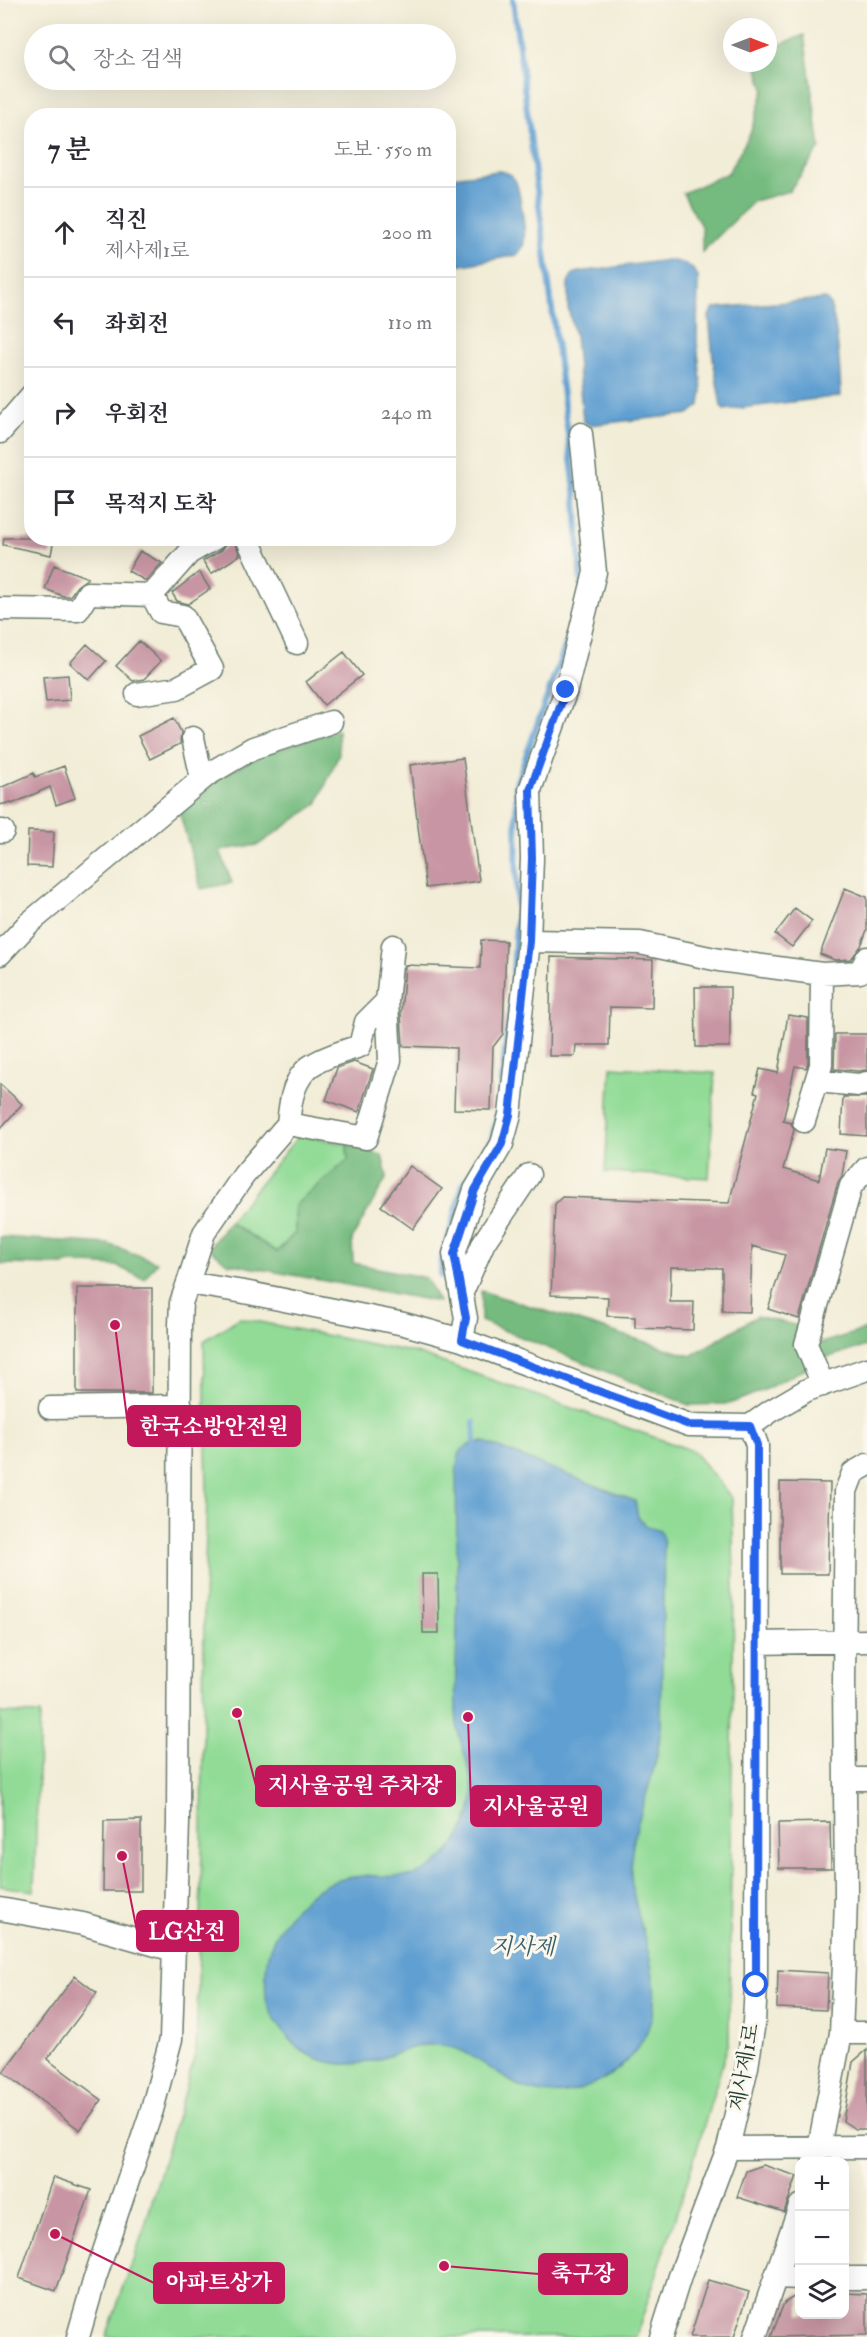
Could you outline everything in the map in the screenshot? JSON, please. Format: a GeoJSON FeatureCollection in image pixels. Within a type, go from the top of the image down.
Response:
{"type":"FeatureCollection","features":[{"type":"Feature","properties":{"kind":"street"},"geometry":{"type":"LineString","coordinates":[[0,432],[24,404]]}},
{"type":"Feature","properties":{"kind":"street"},"geometry":{"type":"LineString","coordinates":[[462,1340],[466,1318],[463,1290],[454,1254],[475,1190],[502,1144],[510,1115],[529,941],[532,858],[530,790],[566,690],[595,572],[580,434]]}},
{"type":"Feature","properties":{"kind":"street"},"geometry":{"type":"LineString","coordinates":[[152,595],[189,553],[201,546]]}},
{"type":"Feature","properties":{"kind":"street"},"geometry":{"type":"LineString","coordinates":[[251,546],[297,643]]}},
{"type":"Feature","properties":{"kind":"street"},"geometry":{"type":"LineString","coordinates":[[0,609],[78,610],[88,593],[152,595]]}},
{"type":"Feature","properties":{"kind":"street"},"geometry":{"type":"LineString","coordinates":[[136,694],[177,688],[212,669],[183,616],[161,612],[152,595]]}},
{"type":"Feature","properties":{"kind":"street"},"geometry":{"type":"LineString","coordinates":[[0,954],[28,924],[202,779],[253,748],[330,722]]}},
{"type":"Feature","properties":{"kind":"street"},"geometry":{"type":"LineString","coordinates":[[192,738],[202,779]]}},
{"type":"Feature","properties":{"kind":"street"},"geometry":{"type":"LineString","coordinates":[[529,941],[640,943],[718,960],[822,974],[860,972],[867,958]]}},
{"type":"Feature","properties":{"kind":"street"},"geometry":{"type":"LineString","coordinates":[[288,1124],[366,1138],[390,1060],[387,1001],[393,946]]}},
{"type":"Feature","properties":{"kind":"street"},"geometry":{"type":"LineString","coordinates":[[804,1121],[821,1065],[822,974]]}},
{"type":"Feature","properties":{"kind":"street"},"geometry":{"type":"LineString","coordinates":[[78,2337],[98,2268],[152,2110],[171,2039],[178,1823],[181,1303],[204,1233],[243,1175],[288,1124],[290,1099],[305,1069],[360,1046],[366,1022],[387,1001]]}},
{"type":"Feature","properties":{"kind":"street"},"geometry":{"type":"LineString","coordinates":[[817,1080],[859,1085],[867,1083]]}},
{"type":"Feature","properties":{"kind":"street"},"geometry":{"type":"LineString","coordinates":[[823,1385],[806,1344],[851,1186],[867,1168]]}},
{"type":"Feature","properties":{"kind":"street"},"geometry":{"type":"LineString","coordinates":[[463,1290],[483,1242],[529,1175]]}},
{"type":"Feature","properties":{"kind":"street"},"geometry":{"type":"LineString","coordinates":[[188,1283],[393,1322],[462,1340],[689,1425],[750,1426],[771,1410],[807,1390],[867,1369]]}},
{"type":"Feature","properties":{"kind":"street"},"geometry":{"type":"LineString","coordinates":[[50,1408],[181,1406]]}},
{"type":"Feature","properties":{"kind":"street","name":"제사제1로"},"geometry":{"type":"LineString","coordinates":[[660,2337],[681,2272],[728,2148],[747,2067],[754,2022],[756,1985],[757,1445],[750,1426]]}},
{"type":"Feature","properties":{"kind":"street"},"geometry":{"type":"LineString","coordinates":[[817,2154],[841,2032],[857,1894],[856,1779],[844,1641],[857,1522],[846,1491],[853,1473],[867,1465]]}},
{"type":"Feature","properties":{"kind":"street"},"geometry":{"type":"LineString","coordinates":[[756,1643],[867,1641]]}},
{"type":"Feature","properties":{"kind":"street"},"geometry":{"type":"LineString","coordinates":[[0,1909],[83,1924],[173,1950]]}},
{"type":"Feature","properties":{"kind":"street"},"geometry":{"type":"LineString","coordinates":[[841,2032],[867,2033]]}},
{"type":"Feature","properties":{"kind":"street"},"geometry":{"type":"LineString","coordinates":[[728,2148],[817,2154],[867,2147]]}},
{"type":"Feature","properties":{"kind":"street"},"geometry":{"type":"LineString","coordinates":[[755,2337],[798,2211]]}},
{"type":"Feature","properties":{"kind":"street"},"geometry":{"type":"LineString","coordinates":[[776,2277],[795,2278]]}},
{"type":"Feature","properties":{"kind":"street"},"geometry":{"type":"LineString","coordinates":[[849,2278],[867,2278]]}},
{"type":"Feature","properties":{"kind":"green space"},"geometry":{"type":"Polygon","coordinates":[[[804,35],[820,148],[789,191],[754,201],[702,252],[702,228],[683,193],[728,173],[750,134],[764,89],[759,72],[777,72],[777,46],[804,35]]]}},
{"type":"Feature","properties":{"kind":"green space"},"geometry":{"type":"Polygon","coordinates":[[[338,730],[339,754],[317,804],[258,845],[220,850],[232,883],[201,889],[178,807],[215,780],[265,753],[338,730]]]}},
{"type":"Feature","properties":{"kind":"green space"},"geometry":{"type":"Polygon","coordinates":[[[611,1067],[715,1073],[709,1178],[605,1172],[611,1067]]]}},
{"type":"Feature","properties":{"kind":"green space"},"geometry":{"type":"Polygon","coordinates":[[[299,1135],[347,1144],[348,1160],[295,1205],[295,1233],[277,1252],[229,1222],[299,1135]]]}},
{"type":"Feature","properties":{"kind":"green space"},"geometry":{"type":"Polygon","coordinates":[[[347,1144],[382,1155],[387,1177],[352,1239],[353,1263],[426,1278],[439,1302],[227,1263],[209,1248],[229,1222],[277,1252],[295,1233],[295,1205],[348,1160],[347,1144]]]}},
{"type":"Feature","properties":{"kind":"green space"},"geometry":{"type":"Polygon","coordinates":[[[0,1237],[108,1244],[157,1262],[144,1279],[117,1266],[71,1263],[63,1265],[0,1264],[0,1237]]]}},
{"type":"Feature","properties":{"kind":"green space"},"geometry":{"type":"Polygon","coordinates":[[[481,1291],[691,1356],[757,1316],[803,1327],[810,1366],[762,1391],[729,1404],[689,1405],[481,1321],[481,1291]]]}},
{"type":"Feature","properties":{"kind":"green space"},"geometry":{"type":"Polygon","coordinates":[[[239,1318],[416,1353],[693,1451],[732,1498],[734,1577],[729,2042],[689,2176],[636,2337],[106,2337],[143,2232],[196,2051],[202,1850],[207,1493],[204,1341],[239,1318]]]}},
{"type":"Feature","properties":{"kind":"green space"},"geometry":{"type":"Polygon","coordinates":[[[867,1329],[867,1346],[821,1359],[815,1345],[867,1329]]]}},
{"type":"Feature","properties":{"kind":"green space"},"geometry":{"type":"Polygon","coordinates":[[[0,1713],[40,1714],[34,1891],[0,1886],[0,1713]]]}},
{"type":"Feature","properties":{"kind":"water"},"geometry":{"type":"Polygon","coordinates":[[[499,171],[512,176],[521,201],[523,221],[524,243],[517,255],[463,265],[456,263],[456,176],[499,171]]]}},
{"type":"Feature","properties":{"kind":"water"},"geometry":{"type":"Polygon","coordinates":[[[668,260],[686,264],[698,277],[697,342],[702,391],[700,405],[689,414],[589,425],[583,421],[575,336],[568,308],[568,283],[573,274],[579,272],[668,260]]]}},
{"type":"Feature","properties":{"kind":"water"},"geometry":{"type":"Polygon","coordinates":[[[826,299],[830,305],[836,329],[841,396],[724,410],[721,406],[713,359],[709,316],[714,308],[826,299]]]}},
{"type":"Feature","properties":{"kind":"water","name":"지사제"},"geometry":{"type":"Polygon","coordinates":[[[484,1442],[635,1501],[638,1517],[647,1526],[660,1531],[664,1542],[661,1729],[656,1760],[635,1833],[631,1861],[634,1896],[654,1980],[651,2021],[642,2041],[620,2067],[592,2085],[576,2091],[543,2093],[526,2089],[514,2084],[462,2051],[437,2045],[419,2046],[378,2060],[358,2064],[334,2063],[312,2057],[302,2051],[286,2035],[274,2018],[266,1998],[267,1960],[270,1948],[288,1916],[307,1898],[317,1890],[339,1880],[370,1876],[410,1876],[423,1872],[436,1864],[450,1850],[467,1823],[472,1808],[473,1792],[458,1732],[456,1702],[456,1473],[459,1454],[462,1450],[470,1445],[484,1442]]]}},
{"type":"Feature","properties":{"kind":"building"},"geometry":{"type":"Polygon","coordinates":[[[4,538],[24,538],[24,546],[53,546],[51,555],[3,545],[4,538]]]}},
{"type":"Feature","properties":{"kind":"building"},"geometry":{"type":"Polygon","coordinates":[[[225,546],[236,546],[240,555],[211,574],[203,561],[225,546]]]}},
{"type":"Feature","properties":{"kind":"building"},"geometry":{"type":"Polygon","coordinates":[[[140,551],[162,563],[146,581],[128,571],[140,551]]]}},
{"type":"Feature","properties":{"kind":"building"},"geometry":{"type":"Polygon","coordinates":[[[54,565],[88,578],[77,586],[70,596],[63,596],[45,589],[54,565]]]}},
{"type":"Feature","properties":{"kind":"building"},"geometry":{"type":"Polygon","coordinates":[[[199,572],[210,589],[188,604],[177,601],[172,593],[199,572]]]}},
{"type":"Feature","properties":{"kind":"building"},"geometry":{"type":"Polygon","coordinates":[[[139,641],[161,661],[144,679],[133,681],[116,666],[139,641]]]}},
{"type":"Feature","properties":{"kind":"building"},"geometry":{"type":"Polygon","coordinates":[[[87,644],[106,661],[89,680],[70,663],[87,644]]]}},
{"type":"Feature","properties":{"kind":"building"},"geometry":{"type":"Polygon","coordinates":[[[344,652],[362,675],[324,705],[306,682],[344,652]]]}},
{"type":"Feature","properties":{"kind":"building"},"geometry":{"type":"Polygon","coordinates":[[[68,675],[70,700],[46,702],[43,677],[68,675]]]}},
{"type":"Feature","properties":{"kind":"building"},"geometry":{"type":"Polygon","coordinates":[[[174,718],[181,732],[180,744],[150,759],[138,736],[174,718]]]}},
{"type":"Feature","properties":{"kind":"building"},"geometry":{"type":"Polygon","coordinates":[[[463,758],[479,881],[426,888],[410,765],[463,758]]]}},
{"type":"Feature","properties":{"kind":"building"},"geometry":{"type":"Polygon","coordinates":[[[64,766],[75,798],[56,805],[50,787],[12,804],[11,802],[0,805],[0,788],[34,773],[35,777],[64,766]]]}},
{"type":"Feature","properties":{"kind":"building"},"geometry":{"type":"Polygon","coordinates":[[[28,831],[54,832],[52,867],[27,866],[28,831]]]}},
{"type":"Feature","properties":{"kind":"building"},"geometry":{"type":"Polygon","coordinates":[[[845,888],[867,897],[867,930],[861,946],[851,959],[835,960],[820,954],[845,888]]]}},
{"type":"Feature","properties":{"kind":"building"},"geometry":{"type":"Polygon","coordinates":[[[795,908],[812,921],[792,947],[775,934],[795,908]]]}},
{"type":"Feature","properties":{"kind":"building"},"geometry":{"type":"Polygon","coordinates":[[[481,940],[506,941],[503,1034],[493,1047],[491,1110],[454,1109],[456,1048],[403,1046],[401,1014],[405,965],[480,968],[481,940]]]}},
{"type":"Feature","properties":{"kind":"building"},"geometry":{"type":"Polygon","coordinates":[[[551,957],[653,960],[652,1008],[610,1007],[609,1045],[576,1045],[575,1056],[549,1056],[551,957]]]}},
{"type":"Feature","properties":{"kind":"building"},"geometry":{"type":"Polygon","coordinates":[[[695,987],[730,987],[730,1047],[696,1047],[695,987]]]}},
{"type":"Feature","properties":{"kind":"building"},"geometry":{"type":"Polygon","coordinates":[[[788,1015],[808,1018],[808,1063],[806,1068],[795,1066],[783,1121],[791,1123],[794,1130],[783,1169],[819,1180],[825,1148],[846,1151],[842,1176],[838,1182],[799,1319],[768,1309],[785,1255],[752,1246],[750,1312],[722,1311],[722,1268],[671,1267],[670,1302],[694,1302],[693,1330],[635,1328],[635,1317],[607,1316],[608,1297],[551,1295],[555,1204],[562,1197],[729,1203],[758,1093],[754,1092],[760,1069],[778,1073],[788,1015]]]}},
{"type":"Feature","properties":{"kind":"building"},"geometry":{"type":"Polygon","coordinates":[[[835,1034],[867,1034],[867,1070],[834,1069],[835,1034]]]}},
{"type":"Feature","properties":{"kind":"building"},"geometry":{"type":"Polygon","coordinates":[[[354,1062],[373,1069],[359,1112],[326,1100],[337,1068],[354,1062]]]}},
{"type":"Feature","properties":{"kind":"building"},"geometry":{"type":"Polygon","coordinates":[[[0,1084],[22,1104],[0,1129],[0,1084]]]}},
{"type":"Feature","properties":{"kind":"building"},"geometry":{"type":"Polygon","coordinates":[[[843,1097],[867,1097],[867,1136],[841,1134],[843,1097]]]}},
{"type":"Feature","properties":{"kind":"building"},"geometry":{"type":"Polygon","coordinates":[[[410,1166],[442,1189],[413,1229],[381,1206],[410,1166]]]}},
{"type":"Feature","properties":{"kind":"building"},"geometry":{"type":"Polygon","coordinates":[[[77,1288],[152,1288],[152,1393],[77,1393],[77,1288]]]}},
{"type":"Feature","properties":{"kind":"building"},"geometry":{"type":"Polygon","coordinates":[[[780,1482],[830,1483],[828,1574],[780,1574],[780,1482]]]}},
{"type":"Feature","properties":{"kind":"building"},"geometry":{"type":"Polygon","coordinates":[[[422,1574],[438,1574],[439,1633],[423,1633],[422,1574]]]}},
{"type":"Feature","properties":{"kind":"building"},"geometry":{"type":"Polygon","coordinates":[[[141,1820],[141,1891],[103,1891],[104,1821],[141,1820]]]}},
{"type":"Feature","properties":{"kind":"building"},"geometry":{"type":"Polygon","coordinates":[[[830,1822],[831,1868],[779,1868],[778,1823],[830,1822]]]}},
{"type":"Feature","properties":{"kind":"building"},"geometry":{"type":"Polygon","coordinates":[[[778,1970],[828,1973],[826,2010],[777,2008],[778,1970]]]}},
{"type":"Feature","properties":{"kind":"building"},"geometry":{"type":"Polygon","coordinates":[[[75,1976],[97,1993],[47,2059],[102,2100],[80,2130],[3,2072],[75,1976]]]}},
{"type":"Feature","properties":{"kind":"building"},"geometry":{"type":"Polygon","coordinates":[[[867,2050],[867,2129],[855,2129],[843,2121],[853,2062],[867,2050]]]}},
{"type":"Feature","properties":{"kind":"building"},"geometry":{"type":"Polygon","coordinates":[[[763,2165],[795,2175],[784,2212],[737,2197],[746,2171],[763,2165]]]}},
{"type":"Feature","properties":{"kind":"building"},"geometry":{"type":"Polygon","coordinates":[[[53,2177],[91,2190],[56,2291],[19,2278],[53,2177]]]}},
{"type":"Feature","properties":{"kind":"building"},"geometry":{"type":"Polygon","coordinates":[[[708,2280],[749,2292],[734,2337],[690,2337],[708,2280]]]}},
{"type":"Feature","properties":{"kind":"building"},"geometry":{"type":"Polygon","coordinates":[[[849,2293],[867,2294],[867,2335],[771,2337],[784,2303],[795,2296],[795,2319],[849,2319],[849,2293]]]}},
{"type":"Feature","properties":{"kind":"waterway"},"geometry":{"type":"LineString","coordinates":[[513,0],[576,498],[581,585]]}},
{"type":"Feature","properties":{"kind":"waterway"},"geometry":{"type":"LineString","coordinates":[[441,1276],[441,1263],[463,1185],[492,1140],[498,1112],[512,994],[517,910],[516,784],[567,641]]}},
{"type":"Feature","properties":{"kind":"waterway"},"geometry":{"type":"LineString","coordinates":[[474,1422],[475,1442]]}},
{"type":"Feature","properties":{"kind":"place","name":"한국소방안전원"},"geometry":{"type":"Point","coordinates":[115,1325]}},
{"type":"Feature","properties":{"kind":"place","name":"지사울공원 주차장"},"geometry":{"type":"Point","coordinates":[237,1713]}},
{"type":"Feature","properties":{"kind":"place","name":"지사울공원"},"geometry":{"type":"Point","coordinates":[468,1717]}},
{"type":"Feature","properties":{"kind":"place","name":"LG산전"},"geometry":{"type":"Point","coordinates":[122,1856]}},
{"type":"Feature","properties":{"kind":"place","name":"아파트상가"},"geometry":{"type":"Point","coordinates":[55,2234]}},
{"type":"Feature","properties":{"kind":"place","name":"축구장"},"geometry":{"type":"Point","coordinates":[444,2266]}},
{"type":"Feature","properties":{"kind":"route"},"geometry":{"type":"LineString","coordinates":[[566,690],[530,790],[532,858],[529,941],[510,1115],[502,1144],[475,1190],[454,1254],[463,1290],[466,1318],[462,1340],[689,1425],[750,1426],[757,1445],[756,1985]]}}]}
